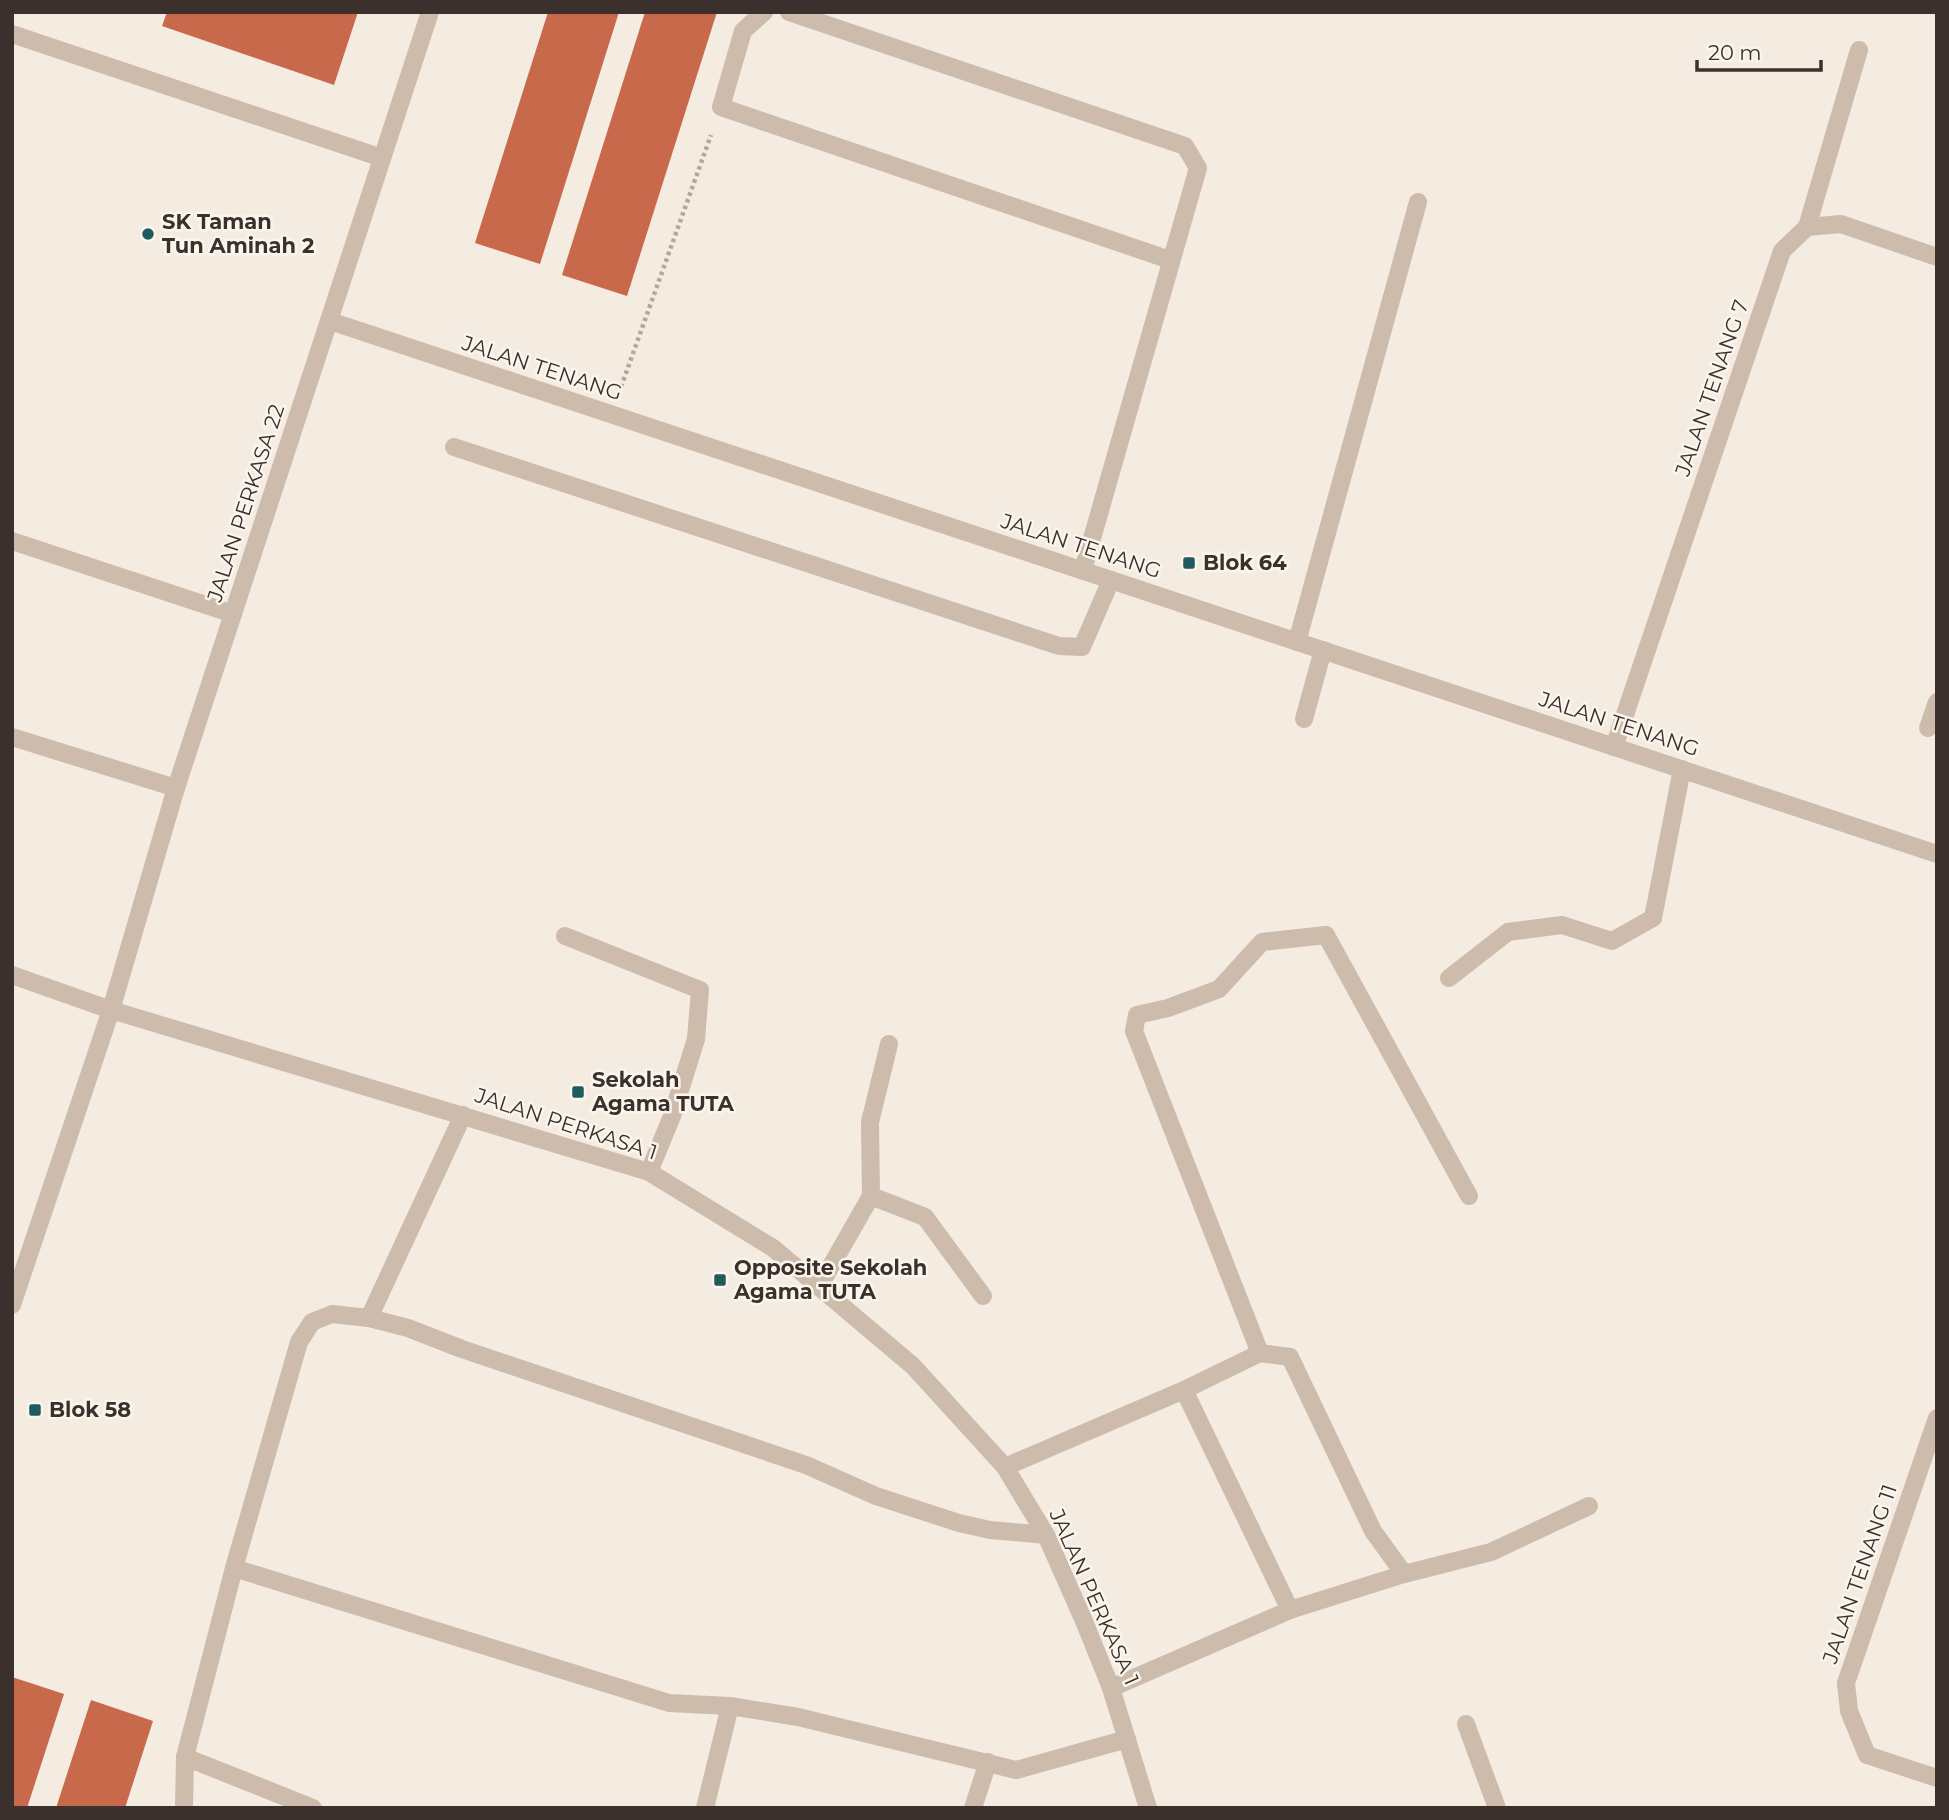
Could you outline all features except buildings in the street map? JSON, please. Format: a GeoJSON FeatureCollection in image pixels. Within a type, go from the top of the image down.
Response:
{"type":"FeatureCollection","features":[{"type":"Feature","properties":{"kind":"street","name":"JALAN PERKASA 22"},"geometry":{"type":"LineString","coordinates":[[12,1305],[111,1010],[176,788],[430,12]]}},
{"type":"Feature","properties":{"kind":"street"},"geometry":{"type":"LineString","coordinates":[[764,12],[743,31],[721,107],[1170,260]]}},
{"type":"Feature","properties":{"kind":"street"},"geometry":{"type":"LineString","coordinates":[[789,12],[1185,146],[1198,168],[1083,570]]}},
{"type":"Feature","properties":{"kind":"street"},"geometry":{"type":"LineString","coordinates":[[12,34],[382,158]]}},
{"type":"Feature","properties":{"kind":"street","name":"JALAN TENANG 7"},"geometry":{"type":"LineString","coordinates":[[1614,747],[1782,251],[1807,227],[1859,50]]}},
{"type":"Feature","properties":{"kind":"street"},"geometry":{"type":"LineString","coordinates":[[1297,642],[1418,202]]}},
{"type":"Feature","properties":{"kind":"street"},"geometry":{"type":"LineString","coordinates":[[1807,227],[1841,224],[1937,257]]}},
{"type":"Feature","properties":{"kind":"street","name":"JALAN TENANG"},"geometry":{"type":"LineString","coordinates":[[330,321],[1937,854]]}},
{"type":"Feature","properties":{"kind":"street"},"geometry":{"type":"LineString","coordinates":[[454,447],[1059,646],[1082,647],[1111,580]]}},
{"type":"Feature","properties":{"kind":"street"},"geometry":{"type":"LineString","coordinates":[[12,541],[233,614]]}},
{"type":"Feature","properties":{"kind":"street"},"geometry":{"type":"LineString","coordinates":[[1304,719],[1323,650]]}},
{"type":"Feature","properties":{"kind":"street"},"geometry":{"type":"LineString","coordinates":[[1928,728],[1937,702]]}},
{"type":"Feature","properties":{"kind":"street"},"geometry":{"type":"LineString","coordinates":[[12,737],[176,788]]}},
{"type":"Feature","properties":{"kind":"street"},"geometry":{"type":"LineString","coordinates":[[1450,978],[1508,932],[1562,925],[1612,941],[1653,918],[1682,769]]}},
{"type":"Feature","properties":{"kind":"street"},"geometry":{"type":"LineString","coordinates":[[1259,1353],[1134,1031],[1137,1015],[1168,1008],[1219,989],[1262,943],[1326,935],[1469,1196]]}},
{"type":"Feature","properties":{"kind":"street"},"geometry":{"type":"LineString","coordinates":[[565,936],[700,990],[696,1039],[672,1116],[649,1172]]}},
{"type":"Feature","properties":{"kind":"street","name":"JALAN PERKASA 1"},"geometry":{"type":"LineString","coordinates":[[12,975],[111,1010],[649,1172],[773,1248],[913,1366],[1005,1467],[1046,1535],[1111,1688],[1148,1808]]}},
{"type":"Feature","properties":{"kind":"street"},"geometry":{"type":"LineString","coordinates":[[819,1287],[871,1196],[870,1122],[889,1044]]}},
{"type":"Feature","properties":{"kind":"street"},"geometry":{"type":"LineString","coordinates":[[369,1318],[463,1115]]}},
{"type":"Feature","properties":{"kind":"street"},"geometry":{"type":"LineString","coordinates":[[871,1196],[925,1217],[984,1296]]}},
{"type":"Feature","properties":{"kind":"street"},"geometry":{"type":"LineString","coordinates":[[184,1808],[185,1757],[234,1568],[299,1342],[312,1322],[332,1314],[369,1318],[408,1328],[462,1349],[806,1465],[876,1496],[959,1523],[990,1530],[1046,1535]]}},
{"type":"Feature","properties":{"kind":"street"},"geometry":{"type":"LineString","coordinates":[[1005,1467],[1184,1390],[1259,1353],[1290,1357],[1373,1531],[1404,1574]]}},
{"type":"Feature","properties":{"kind":"street"},"geometry":{"type":"LineString","coordinates":[[1184,1390],[1290,1610]]}},
{"type":"Feature","properties":{"kind":"street","name":"JALAN TENANG 11"},"geometry":{"type":"LineString","coordinates":[[1937,1418],[1929,1468],[1846,1683],[1849,1711],[1867,1755],[1937,1778]]}},
{"type":"Feature","properties":{"kind":"street"},"geometry":{"type":"LineString","coordinates":[[1111,1688],[1290,1610],[1404,1574],[1491,1552],[1589,1506]]}},
{"type":"Feature","properties":{"kind":"street"},"geometry":{"type":"LineString","coordinates":[[234,1568],[670,1703],[730,1706],[798,1717],[1016,1770],[1127,1739]]}},
{"type":"Feature","properties":{"kind":"street"},"geometry":{"type":"LineString","coordinates":[[705,1808],[730,1706]]}},
{"type":"Feature","properties":{"kind":"street"},"geometry":{"type":"LineString","coordinates":[[1466,1724],[1497,1808]]}},
{"type":"Feature","properties":{"kind":"street"},"geometry":{"type":"LineString","coordinates":[[185,1757],[307,1807]]}},
{"type":"Feature","properties":{"kind":"street"},"geometry":{"type":"LineString","coordinates":[[973,1808],[988,1762]]}},
{"type":"Feature","properties":{"kind":"path"},"geometry":{"type":"LineString","coordinates":[[611,414],[721,107]]}},
{"type":"Feature","properties":{"kind":"place","name":"SK Taman Tun Aminah 2"},"geometry":{"type":"Point","coordinates":[148,234]}},
{"type":"Feature","properties":{"kind":"place","name":"Blok 64"},"geometry":{"type":"Point","coordinates":[1189,563]}},
{"type":"Feature","properties":{"kind":"place","name":"Sekolah Agama TUTA"},"geometry":{"type":"Point","coordinates":[578,1092]}},
{"type":"Feature","properties":{"kind":"place","name":"Opposite Sekolah Agama TUTA"},"geometry":{"type":"Point","coordinates":[720,1280]}},
{"type":"Feature","properties":{"kind":"place","name":"Blok 58"},"geometry":{"type":"Point","coordinates":[35,1410]}}]}
